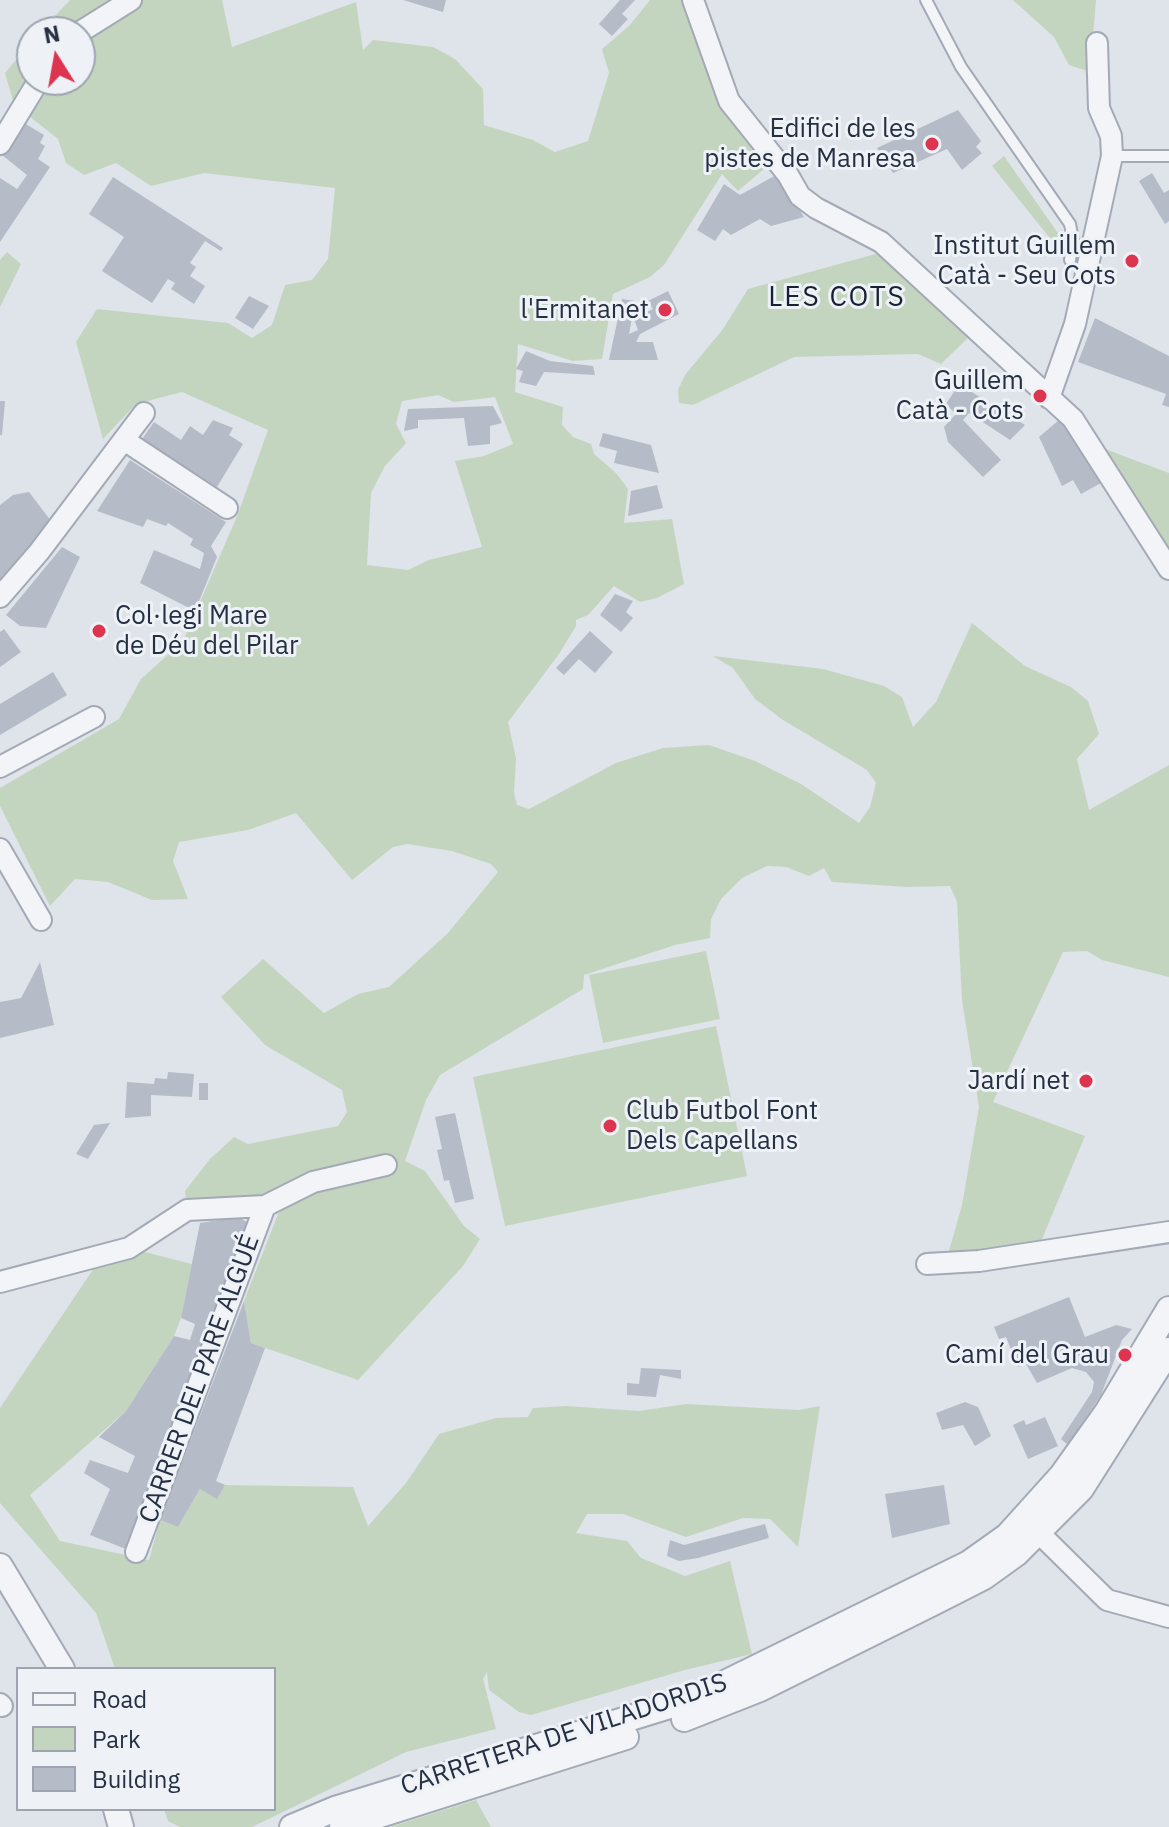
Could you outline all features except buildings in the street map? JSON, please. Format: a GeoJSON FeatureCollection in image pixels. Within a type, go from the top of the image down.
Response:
{"type":"FeatureCollection","features":[{"type":"Feature","properties":{"kind":"street"},"geometry":{"type":"LineString","coordinates":[[96,22],[131,0]]}},
{"type":"Feature","properties":{"kind":"street"},"geometry":{"type":"LineString","coordinates":[[693,0],[729,101],[788,175],[800,196],[816,208],[881,242],[1073,419],[1169,569]]}},
{"type":"Feature","properties":{"kind":"street"},"geometry":{"type":"LineString","coordinates":[[1049,398],[1075,324],[1112,156],[1111,136],[1099,108],[1097,43]]}},
{"type":"Feature","properties":{"kind":"street"},"geometry":{"type":"LineString","coordinates":[[0,144],[29,96]]}},
{"type":"Feature","properties":{"kind":"street"},"geometry":{"type":"LineString","coordinates":[[0,597],[144,413]]}},
{"type":"Feature","properties":{"kind":"street"},"geometry":{"type":"LineString","coordinates":[[124,440],[227,508]]}},
{"type":"Feature","properties":{"kind":"street"},"geometry":{"type":"LineString","coordinates":[[0,767],[94,717]]}},
{"type":"Feature","properties":{"kind":"street"},"geometry":{"type":"LineString","coordinates":[[0,849],[41,920]]}},
{"type":"Feature","properties":{"kind":"street"},"geometry":{"type":"LineString","coordinates":[[0,1282],[129,1248],[187,1210],[265,1206],[313,1182],[386,1165]]}},
{"type":"Feature","properties":{"kind":"street","name":"CARRER DEL PARE ALGUÉ"},"geometry":{"type":"LineString","coordinates":[[136,1552],[265,1206]]}},
{"type":"Feature","properties":{"kind":"street"},"geometry":{"type":"LineString","coordinates":[[927,1264],[979,1261],[1169,1232]]}},
{"type":"Feature","properties":{"kind":"street","name":"CARRETERA DE VILADORDIS"},"geometry":{"type":"LineString","coordinates":[[292,1827],[349,1804],[692,1699],[969,1563],[1007,1536],[1062,1475],[1107,1412],[1169,1309]]}},
{"type":"Feature","properties":{"kind":"street","name":"CARRETERA DE VILADORDIS"},"geometry":{"type":"LineString","coordinates":[[342,1827],[696,1715],[760,1689],[984,1577],[1040,1534],[1081,1489],[1169,1350]]}},
{"type":"Feature","properties":{"kind":"street"},"geometry":{"type":"LineString","coordinates":[[1040,1534],[1107,1600],[1169,1617]]}},
{"type":"Feature","properties":{"kind":"street"},"geometry":{"type":"LineString","coordinates":[[0,1566],[61,1667]]}},
{"type":"Feature","properties":{"kind":"lane"},"geometry":{"type":"LineString","coordinates":[[926,0],[961,67],[1070,224],[1073,240],[1070,260]]}},
{"type":"Feature","properties":{"kind":"lane"},"geometry":{"type":"LineString","coordinates":[[1112,156],[1169,156]]}},
{"type":"Feature","properties":{"kind":"green space"},"geometry":{"type":"Polygon","coordinates":[[[70,0],[222,0],[232,47],[356,2],[363,50],[373,40],[433,47],[455,59],[483,89],[484,125],[533,140],[555,152],[588,141],[609,73],[602,49],[629,26],[650,0],[686,0],[770,164],[738,191],[722,174],[664,265],[650,277],[613,294],[602,359],[573,361],[518,344],[515,392],[563,407],[562,425],[573,437],[591,444],[594,454],[616,473],[628,489],[624,523],[672,519],[684,584],[657,598],[640,602],[614,586],[588,615],[576,620],[576,626],[559,654],[508,722],[516,758],[514,793],[517,805],[529,809],[616,763],[663,748],[709,745],[755,761],[801,784],[859,823],[870,807],[876,783],[867,770],[783,720],[755,699],[733,668],[713,656],[823,669],[884,686],[902,697],[913,727],[936,702],[972,623],[1025,666],[1071,687],[1088,701],[1099,734],[1077,759],[1089,810],[1169,765],[1169,977],[1102,960],[1087,951],[1063,952],[993,1102],[1085,1136],[1037,1251],[945,1265],[962,1205],[979,1107],[962,1000],[957,902],[950,886],[907,887],[832,882],[824,868],[809,876],[786,867],[767,866],[742,878],[721,899],[711,919],[710,938],[675,945],[584,975],[583,989],[440,1075],[426,1100],[405,1161],[425,1171],[464,1226],[480,1239],[463,1266],[358,1380],[251,1343],[244,1301],[278,1214],[310,1185],[265,1206],[187,1210],[185,1191],[210,1159],[234,1137],[248,1144],[338,1126],[347,1112],[342,1090],[265,1045],[221,997],[263,959],[324,1013],[358,994],[389,987],[448,933],[498,872],[491,864],[452,851],[407,844],[393,847],[352,880],[296,813],[248,830],[179,842],[173,861],[188,899],[152,900],[108,882],[75,879],[50,906],[0,806],[0,788],[119,719],[141,679],[183,641],[238,514],[268,430],[182,392],[136,404],[103,439],[76,342],[97,309],[228,323],[252,338],[272,325],[285,285],[312,280],[328,259],[335,188],[204,173],[151,186],[116,163],[84,175],[66,163],[58,139],[14,104],[5,73],[16,60],[16,96],[96,96],[96,16],[55,16],[70,0]],[[438,395],[402,401],[396,424],[406,443],[385,466],[371,493],[367,565],[408,570],[429,560],[482,547],[455,461],[484,456],[513,444],[495,397],[454,402],[438,395]]]}},
{"type":"Feature","properties":{"kind":"green space"},"geometry":{"type":"Polygon","coordinates":[[[1013,0],[1096,0],[1090,72],[1069,65],[1054,37],[1013,0]]]}},
{"type":"Feature","properties":{"kind":"green space"},"geometry":{"type":"Polygon","coordinates":[[[1004,156],[1062,239],[1057,247],[992,166],[1004,156]]]}},
{"type":"Feature","properties":{"kind":"green space"},"geometry":{"type":"Polygon","coordinates":[[[890,250],[978,328],[941,364],[918,354],[794,357],[693,405],[679,403],[678,390],[685,375],[723,329],[748,289],[890,250]]]}},
{"type":"Feature","properties":{"kind":"green space"},"geometry":{"type":"Polygon","coordinates":[[[7,252],[21,264],[0,307],[0,260],[7,252]]]}},
{"type":"Feature","properties":{"kind":"green space"},"geometry":{"type":"Polygon","coordinates":[[[1089,443],[1169,473],[1169,569],[1089,443]]]}},
{"type":"Feature","properties":{"kind":"green space"},"geometry":{"type":"Polygon","coordinates":[[[706,951],[720,1019],[603,1043],[589,975],[706,951]]]}},
{"type":"Feature","properties":{"kind":"green space","name":"Club Futbol Font Dels Capellans"},"geometry":{"type":"Polygon","coordinates":[[[716,1026],[747,1176],[505,1226],[473,1077],[716,1026]]]}},
{"type":"Feature","properties":{"kind":"green space"},"geometry":{"type":"Polygon","coordinates":[[[129,1248],[192,1264],[181,1318],[174,1336],[126,1411],[30,1495],[60,1541],[149,1560],[160,1520],[178,1527],[200,1489],[217,1498],[225,1485],[353,1487],[368,1526],[406,1483],[439,1434],[496,1418],[528,1417],[533,1408],[566,1406],[639,1411],[686,1404],[799,1410],[820,1406],[798,1547],[770,1519],[743,1518],[686,1537],[623,1514],[587,1514],[576,1533],[627,1541],[641,1558],[685,1576],[730,1561],[752,1654],[685,1670],[531,1715],[519,1712],[489,1690],[487,1672],[483,1679],[496,1729],[406,1752],[252,1827],[180,1827],[168,1821],[165,1811],[276,1811],[276,1667],[114,1667],[96,1613],[0,1503],[0,1408],[102,1256],[129,1248]]]}},
{"type":"Feature","properties":{"kind":"green space"},"geometry":{"type":"Polygon","coordinates":[[[476,1800],[491,1827],[390,1827],[476,1800]]]}},
{"type":"Feature","properties":{"kind":"place","name":"Edifici de les pistes de Manresa"},"geometry":{"type":"Point","coordinates":[932,144]}},
{"type":"Feature","properties":{"kind":"place","name":"Institut Guillem Catà - Seu Cots"},"geometry":{"type":"Point","coordinates":[1132,261]}},
{"type":"Feature","properties":{"kind":"place","name":"l'Ermitanet"},"geometry":{"type":"Point","coordinates":[665,310]}},
{"type":"Feature","properties":{"kind":"place","name":"Guillem Catà - Cots"},"geometry":{"type":"Point","coordinates":[1040,396]}},
{"type":"Feature","properties":{"kind":"place","name":"Col·legi Mare de Déu del Pilar"},"geometry":{"type":"Point","coordinates":[99,631]}},
{"type":"Feature","properties":{"kind":"place","name":"Jardí net"},"geometry":{"type":"Point","coordinates":[1086,1081]}},
{"type":"Feature","properties":{"kind":"place","name":"Club Futbol Font Dels Capellans"},"geometry":{"type":"Point","coordinates":[610,1126]}},
{"type":"Feature","properties":{"kind":"place","name":"Camí del Grau"},"geometry":{"type":"Point","coordinates":[1125,1355]}},
{"type":"Feature","properties":{"kind":"district","name":"LES COTS"},"geometry":{"type":"Point","coordinates":[837,298]}}]}
